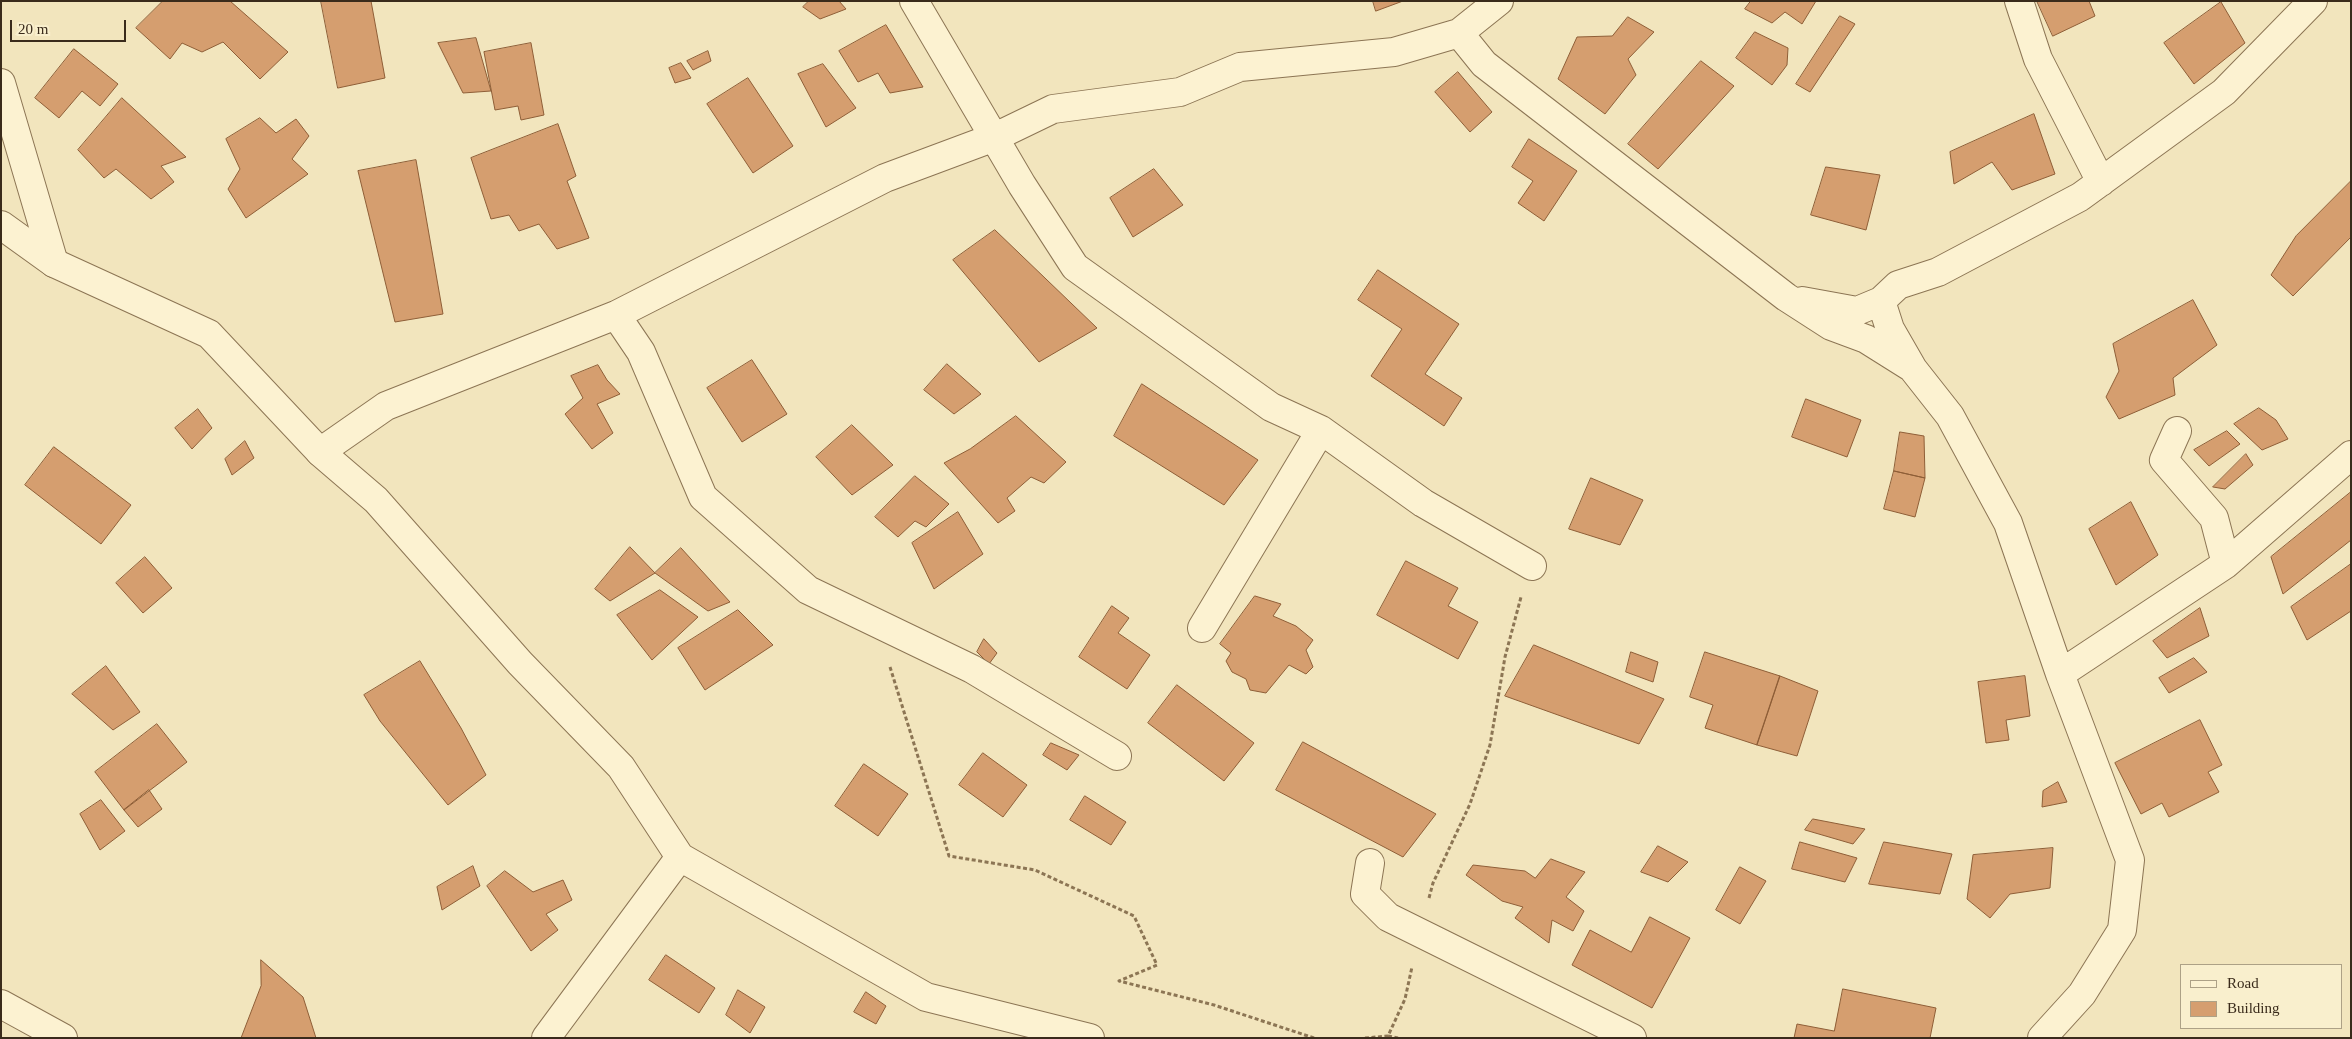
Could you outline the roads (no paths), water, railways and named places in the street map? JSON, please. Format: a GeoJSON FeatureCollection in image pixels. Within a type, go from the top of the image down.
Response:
{"type":"FeatureCollection","features":[{"type":"Feature","properties":{"kind":"street"},"geometry":{"type":"LineString","coordinates":[[914,1],[1022,185],[1075,267],[1271,407],[1321,430],[1423,503],[1532,566]]}},
{"type":"Feature","properties":{"kind":"street"},"geometry":{"type":"LineString","coordinates":[[320,452],[386,406],[616,315],[885,178],[995,137],[1053,109],[1180,92],[1240,67],[1394,52],[1459,32],[1499,1]]}},
{"type":"Feature","properties":{"kind":"street"},"geometry":{"type":"LineString","coordinates":[[2019,1],[2038,59],[2101,182]]}},
{"type":"Feature","properties":{"kind":"street"},"geometry":{"type":"LineString","coordinates":[[1786,298],[1857,311],[1880,301],[1898,285],[1938,272],[2080,197],[2224,92],[2313,1]]}},
{"type":"Feature","properties":{"kind":"street"},"geometry":{"type":"LineString","coordinates":[[1459,32],[1484,64],[1786,298],[1831,326],[1866,338],[1913,369]]}},
{"type":"Feature","properties":{"kind":"street"},"geometry":{"type":"LineString","coordinates":[[1,83],[54,263]]}},
{"type":"Feature","properties":{"kind":"street"},"geometry":{"type":"LineString","coordinates":[[1,225],[54,263],[209,334],[320,452],[376,500],[520,663],[621,767],[680,857],[926,997],[1090,1038]]}},
{"type":"Feature","properties":{"kind":"street"},"geometry":{"type":"LineString","coordinates":[[1880,301],[1890,329],[1913,369],[1950,416],[2008,523],[2060,674],[2130,860],[2122,930],[2082,994],[2042,1038]]}},
{"type":"Feature","properties":{"kind":"street"},"geometry":{"type":"LineString","coordinates":[[616,315],[641,352],[703,497],[808,590],[972,669],[1117,756]]}},
{"type":"Feature","properties":{"kind":"street"},"geometry":{"type":"LineString","coordinates":[[1202,628],[1321,430]]}},
{"type":"Feature","properties":{"kind":"street"},"geometry":{"type":"LineString","coordinates":[[2177,431],[2164,460],[2214,518],[2226,564]]}},
{"type":"Feature","properties":{"kind":"street"},"geometry":{"type":"LineString","coordinates":[[2060,674],[2226,564],[2351,454]]}},
{"type":"Feature","properties":{"kind":"street"},"geometry":{"type":"LineString","coordinates":[[546,1038],[680,857]]}},
{"type":"Feature","properties":{"kind":"street"},"geometry":{"type":"LineString","coordinates":[[1370,863],[1365,894],[1388,917],[1632,1038]]}},
{"type":"Feature","properties":{"kind":"street"},"geometry":{"type":"LineString","coordinates":[[1,1004],[63,1038]]}}]}
